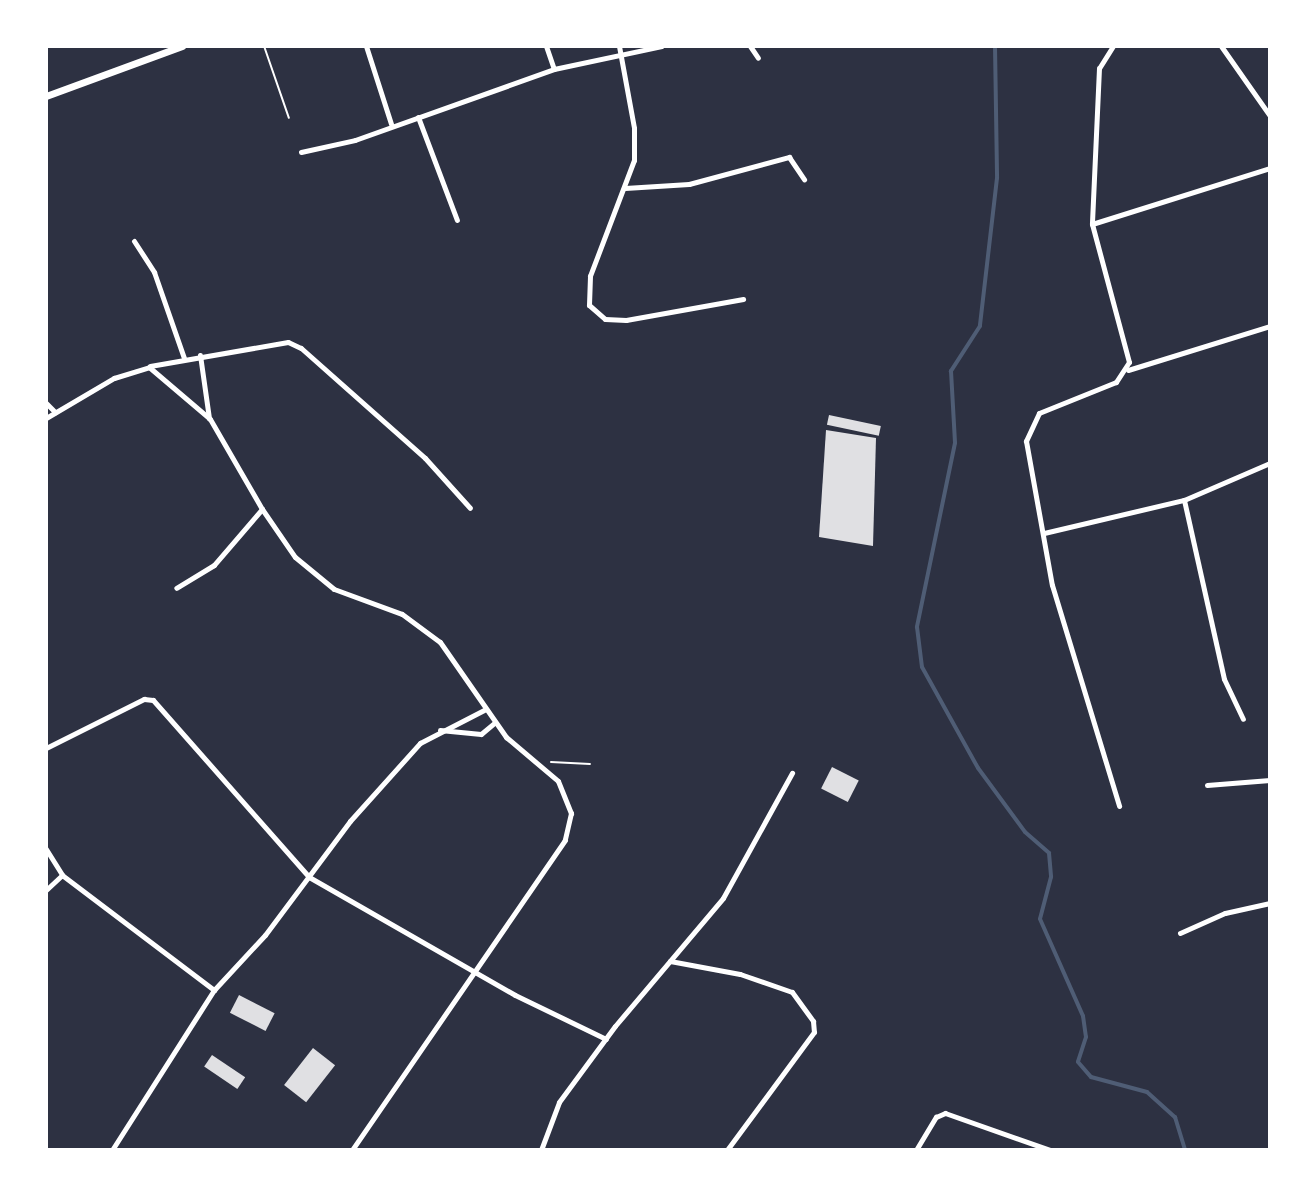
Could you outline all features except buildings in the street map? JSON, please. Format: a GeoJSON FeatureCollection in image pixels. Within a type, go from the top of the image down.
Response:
{"type":"FeatureCollection","features":[{"type":"Feature","properties":{"kind":"street"},"geometry":{"type":"LineString","coordinates":[[46,96],[182,46]]}},
{"type":"Feature","properties":{"kind":"street"},"geometry":{"type":"LineString","coordinates":[[366,46],[391,124]]}},
{"type":"Feature","properties":{"kind":"street"},"geometry":{"type":"LineString","coordinates":[[546,46],[554,69]]}},
{"type":"Feature","properties":{"kind":"street"},"geometry":{"type":"LineString","coordinates":[[619,46],[634,128],[634,160],[590,276],[589,305],[595,314],[626,320],[743,299]]}},
{"type":"Feature","properties":{"kind":"street"},"geometry":{"type":"LineString","coordinates":[[301,152],[355,140],[391,124],[554,69],[662,46]]}},
{"type":"Feature","properties":{"kind":"street"},"geometry":{"type":"LineString","coordinates":[[750,46],[758,58]]}},
{"type":"Feature","properties":{"kind":"street"},"geometry":{"type":"LineString","coordinates":[[1113,46],[1099,68],[1092,224],[1124,328],[1127,370]]}},
{"type":"Feature","properties":{"kind":"street"},"geometry":{"type":"LineString","coordinates":[[1221,46],[1270,116]]}},
{"type":"Feature","properties":{"kind":"street"},"geometry":{"type":"LineString","coordinates":[[418,117],[457,220]]}},
{"type":"Feature","properties":{"kind":"street"},"geometry":{"type":"LineString","coordinates":[[625,188],[689,184],[789,157],[804,179]]}},
{"type":"Feature","properties":{"kind":"street"},"geometry":{"type":"LineString","coordinates":[[1092,224],[1270,168]]}},
{"type":"Feature","properties":{"kind":"street"},"geometry":{"type":"LineString","coordinates":[[134,241],[154,272],[184,358]]}},
{"type":"Feature","properties":{"kind":"street"},"geometry":{"type":"LineString","coordinates":[[1119,806],[1066,635],[1044,533],[1029,429],[1050,406],[1116,382],[1127,370],[1270,326]]}},
{"type":"Feature","properties":{"kind":"street"},"geometry":{"type":"LineString","coordinates":[[46,418],[114,378],[149,367],[200,355],[288,342],[301,348],[425,458],[470,508]]}},
{"type":"Feature","properties":{"kind":"street"},"geometry":{"type":"LineString","coordinates":[[200,355],[210,419]]}},
{"type":"Feature","properties":{"kind":"street"},"geometry":{"type":"LineString","coordinates":[[149,367],[210,419],[262,509],[295,557],[334,589],[402,614],[440,642],[494,723],[541,763],[566,795],[570,825],[478,970],[352,1150]]}},
{"type":"Feature","properties":{"kind":"street"},"geometry":{"type":"LineString","coordinates":[[46,403],[55,412]]}},
{"type":"Feature","properties":{"kind":"street"},"geometry":{"type":"LineString","coordinates":[[1044,533],[1184,500],[1270,463]]}},
{"type":"Feature","properties":{"kind":"street"},"geometry":{"type":"LineString","coordinates":[[1184,500],[1224,679],[1243,719]]}},
{"type":"Feature","properties":{"kind":"street"},"geometry":{"type":"LineString","coordinates":[[176,588],[214,565],[262,509]]}},
{"type":"Feature","properties":{"kind":"street"},"geometry":{"type":"LineString","coordinates":[[46,748],[144,699],[153,700],[309,877],[478,970],[515,995],[606,1039]]}},
{"type":"Feature","properties":{"kind":"street"},"geometry":{"type":"LineString","coordinates":[[112,1150],[214,990],[403,760],[439,730],[484,710]]}},
{"type":"Feature","properties":{"kind":"street"},"geometry":{"type":"LineString","coordinates":[[439,730],[481,734],[494,723]]}},
{"type":"Feature","properties":{"kind":"street"},"geometry":{"type":"LineString","coordinates":[[541,1150],[559,1102],[606,1039],[723,898],[792,773]]}},
{"type":"Feature","properties":{"kind":"street"},"geometry":{"type":"LineString","coordinates":[[1207,785],[1270,780]]}},
{"type":"Feature","properties":{"kind":"street"},"geometry":{"type":"LineString","coordinates":[[46,849],[62,875],[214,990]]}},
{"type":"Feature","properties":{"kind":"street"},"geometry":{"type":"LineString","coordinates":[[46,890],[62,875]]}},
{"type":"Feature","properties":{"kind":"street"},"geometry":{"type":"LineString","coordinates":[[1180,933],[1225,913],[1270,903]]}},
{"type":"Feature","properties":{"kind":"street"},"geometry":{"type":"LineString","coordinates":[[670,961],[740,974],[792,992],[813,1021],[814,1032],[727,1150]]}},
{"type":"Feature","properties":{"kind":"street"},"geometry":{"type":"LineString","coordinates":[[916,1150],[936,1117],[945,1113],[1050,1150]]}},
{"type":"Feature","properties":{"kind":"path"},"geometry":{"type":"LineString","coordinates":[[264,46],[289,118]]}},
{"type":"Feature","properties":{"kind":"path"},"geometry":{"type":"LineString","coordinates":[[541,763],[590,764]]}},
{"type":"Feature","properties":{"kind":"waterway"},"geometry":{"type":"LineString","coordinates":[[995,46],[997,178],[980,326],[951,371],[955,443],[917,627],[922,667],[978,768],[1025,832],[1049,853],[1051,877],[1040,919],[1083,1016],[1086,1037],[1078,1062],[1091,1077],[1147,1092],[1175,1117],[1185,1150]]}}]}
